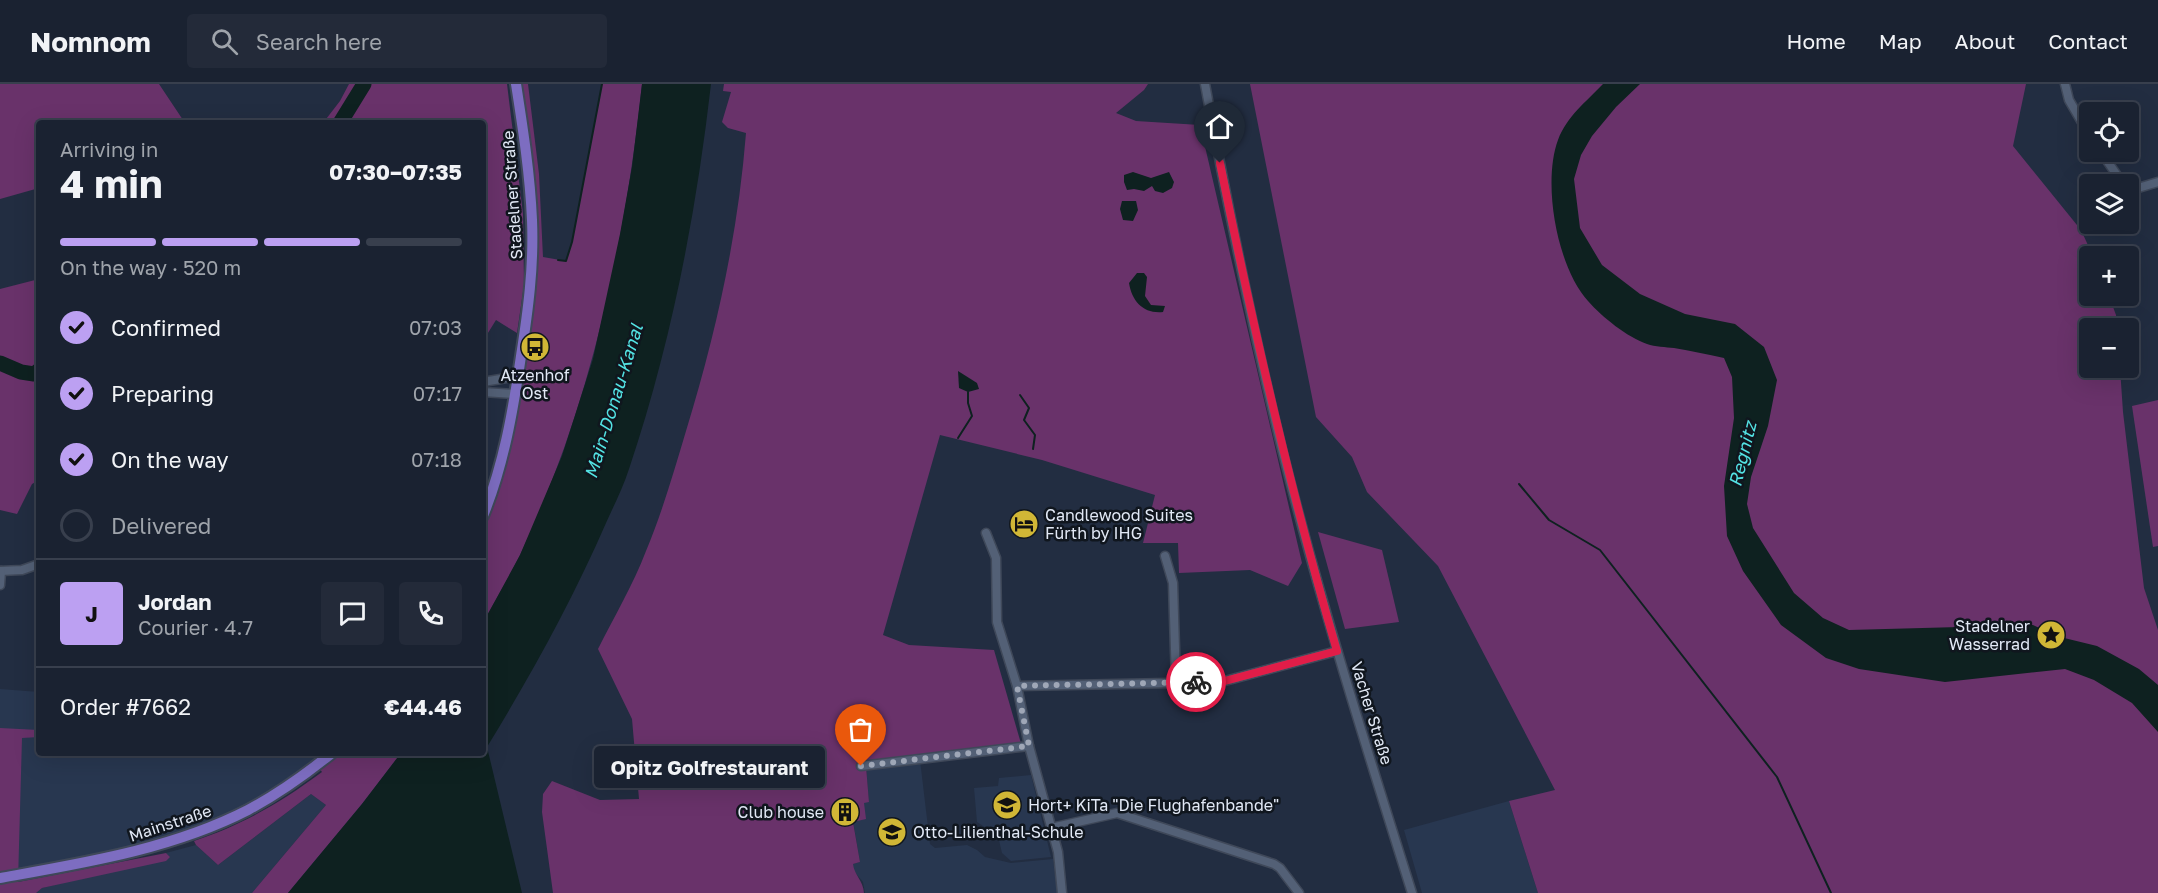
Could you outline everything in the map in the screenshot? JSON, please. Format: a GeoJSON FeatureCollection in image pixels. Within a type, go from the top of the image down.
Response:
{"type":"FeatureCollection","features":[{"type":"Feature","properties":{"kind":"main road","name":"Stadelner Straße"},"geometry":{"type":"LineString","coordinates":[[516,84],[532,220],[532,269],[516,394]]}},
{"type":"Feature","properties":{"kind":"main road"},"geometry":{"type":"LineString","coordinates":[[486,506],[507,440],[516,394]]}},
{"type":"Feature","properties":{"kind":"main road","name":"Mainstraße"},"geometry":{"type":"LineString","coordinates":[[0,878],[134,851],[213,826],[282,791],[328,756]]}},
{"type":"Feature","properties":{"kind":"street","name":"Vacher Straße"},"geometry":{"type":"LineString","coordinates":[[1205,84],[1238,255],[1286,464],[1337,651],[1412,893]]}},
{"type":"Feature","properties":{"kind":"street"},"geometry":{"type":"LineString","coordinates":[[2065,84],[2069,100],[2079,117]]}},
{"type":"Feature","properties":{"kind":"street"},"geometry":{"type":"LineString","coordinates":[[2139,188],[2158,182]]}},
{"type":"Feature","properties":{"kind":"street"},"geometry":{"type":"LineString","coordinates":[[486,381],[518,376]]}},
{"type":"Feature","properties":{"kind":"street"},"geometry":{"type":"LineString","coordinates":[[486,392],[516,394]]}},
{"type":"Feature","properties":{"kind":"street"},"geometry":{"type":"LineString","coordinates":[[986,534],[996,558],[997,622],[1017,686],[1029,746],[1058,852],[1062,893]]}},
{"type":"Feature","properties":{"kind":"street"},"geometry":{"type":"LineString","coordinates":[[1166,556],[1173,583],[1176,681]]}},
{"type":"Feature","properties":{"kind":"street"},"geometry":{"type":"LineString","coordinates":[[0,585],[1,571],[22,570],[36,565]]}},
{"type":"Feature","properties":{"kind":"street"},"geometry":{"type":"LineString","coordinates":[[1017,686],[1176,681],[1221,682],[1337,651]]}},
{"type":"Feature","properties":{"kind":"street"},"geometry":{"type":"LineString","coordinates":[[861,766],[1029,746]]}},
{"type":"Feature","properties":{"kind":"street"},"geometry":{"type":"LineString","coordinates":[[1051,828],[1117,813],[1274,864],[1280,868],[1299,893]]}},
{"type":"Feature","properties":{"kind":"shaded area"},"geometry":{"type":"Polygon","coordinates":[[[0,84],[159,84],[183,120],[36,120],[36,189],[0,199],[0,84]]]}},
{"type":"Feature","properties":{"kind":"shaded area"},"geometry":{"type":"Polygon","coordinates":[[[349,84],[507,84],[523,214],[524,285],[517,333],[496,320],[486,336],[486,120],[325,120],[340,101],[349,84]]]}},
{"type":"Feature","properties":{"kind":"shaded area"},"geometry":{"type":"Polygon","coordinates":[[[516,84],[528,84],[539,174],[543,257],[566,261],[572,242],[602,84],[642,84],[626,205],[601,325],[585,384],[545,499],[516,564],[486,618],[486,506],[507,440],[532,269],[516,84]]]}},
{"type":"Feature","properties":{"kind":"shaded area"},"geometry":{"type":"Polygon","coordinates":[[[724,84],[1148,84],[1116,113],[1136,121],[1200,125],[1302,563],[1288,586],[1250,570],[1179,573],[1178,543],[1143,543],[1155,495],[1042,460],[940,435],[883,635],[909,645],[994,650],[1022,747],[866,766],[869,802],[864,803],[866,819],[853,822],[860,862],[853,864],[864,893],[553,893],[542,812],[543,794],[552,781],[600,800],[639,799],[632,719],[598,649],[641,564],[657,522],[697,394],[716,321],[737,209],[746,133],[728,128],[722,122],[731,92],[723,91],[724,84]]]}},
{"type":"Feature","properties":{"kind":"shaded area"},"geometry":{"type":"Polygon","coordinates":[[[1250,84],[2026,84],[2013,146],[2079,228],[2079,234],[2083,234],[2088,246],[2079,246],[2079,306],[2113,306],[2116,315],[2116,318],[2079,318],[2079,378],[2121,378],[2144,588],[2158,630],[2158,893],[1538,893],[1509,801],[1555,790],[1438,566],[1367,492],[1352,457],[1316,417],[1250,84]]]}},
{"type":"Feature","properties":{"kind":"shaded area"},"geometry":{"type":"Polygon","coordinates":[[[36,280],[36,482],[32,484],[17,514],[0,510],[0,289],[36,280]]]}},
{"type":"Feature","properties":{"kind":"shaded area"},"geometry":{"type":"Polygon","coordinates":[[[2158,400],[2158,546],[2153,547],[2132,406],[2158,400]]]}},
{"type":"Feature","properties":{"kind":"shaded area"},"geometry":{"type":"Polygon","coordinates":[[[1318,532],[1382,550],[1399,622],[1345,629],[1318,532]]]}},
{"type":"Feature","properties":{"kind":"shaded area"},"geometry":{"type":"Polygon","coordinates":[[[0,689],[36,692],[36,756],[328,756],[282,791],[174,840],[0,878],[0,689]]]}},
{"type":"Feature","properties":{"kind":"shaded area"},"geometry":{"type":"Polygon","coordinates":[[[0,728],[36,730],[36,737],[22,738],[18,882],[166,853],[170,857],[166,861],[42,888],[36,893],[0,893],[0,728]]]}},
{"type":"Feature","properties":{"kind":"shaded area"},"geometry":{"type":"Polygon","coordinates":[[[328,756],[399,756],[288,893],[252,893],[326,805],[311,794],[218,865],[196,845],[194,841],[245,820],[291,793],[322,772],[317,765],[328,756]]]}},
{"type":"Feature","properties":{"kind":"shaded area","name":"Otto-Lilienthal-Schule"},"geometry":{"type":"Polygon","coordinates":[[[920,760],[930,844],[935,848],[967,845],[985,857],[1011,863],[1053,859],[1057,893],[865,893],[863,882],[853,870],[853,864],[860,862],[853,821],[864,802],[869,802],[866,766],[920,760]]]}},
{"type":"Feature","properties":{"kind":"shaded area","name":"Hort+ KiTa \"Die Flughafenbande\""},"geometry":{"type":"Polygon","coordinates":[[[1031,775],[1051,857],[1011,861],[1002,853],[998,836],[977,822],[974,788],[998,786],[999,778],[1031,775]]]}},
{"type":"Feature","properties":{"kind":"shaded area"},"geometry":{"type":"Polygon","coordinates":[[[311,794],[326,805],[252,893],[36,893],[42,888],[170,857],[166,853],[196,845],[218,865],[311,794]]]}},
{"type":"Feature","properties":{"kind":"shaded area"},"geometry":{"type":"Polygon","coordinates":[[[1509,801],[1538,893],[1422,893],[1404,830],[1509,801]]]}},
{"type":"Feature","properties":{"kind":"water","name":"Main-Donau-Kanal"},"geometry":{"type":"Polygon","coordinates":[[[642,84],[711,84],[698,182],[680,279],[657,375],[627,476],[565,609],[487,747],[522,893],[288,893],[399,756],[486,756],[486,617],[520,555],[562,456],[593,359],[632,167],[642,84]]]}},
{"type":"Feature","properties":{"kind":"water","name":"Regnitz"},"geometry":{"type":"Polygon","coordinates":[[[1603,84],[1640,84],[1616,107],[1592,136],[1581,155],[1574,179],[1580,228],[1602,265],[1640,294],[1685,314],[1735,324],[1764,347],[1777,380],[1768,426],[1751,477],[1747,504],[1753,528],[1794,593],[1823,618],[1849,630],[2033,625],[2056,636],[2097,646],[2139,669],[2158,685],[2158,732],[2132,703],[2094,680],[2065,669],[1945,682],[1859,669],[1826,658],[1781,625],[1743,571],[1727,536],[1724,486],[1734,418],[1732,377],[1724,358],[1650,345],[1623,332],[1588,301],[1568,268],[1555,224],[1552,201],[1553,158],[1562,131],[1572,116],[1603,84]]]}},
{"type":"Feature","properties":{"kind":"water"},"geometry":{"type":"Polygon","coordinates":[[[1133,172],[1151,178],[1169,172],[1174,182],[1172,188],[1163,193],[1155,191],[1152,186],[1144,191],[1127,190],[1124,175],[1133,172]]]}},
{"type":"Feature","properties":{"kind":"water"},"geometry":{"type":"Polygon","coordinates":[[[1122,201],[1136,201],[1138,210],[1133,221],[1123,220],[1120,209],[1122,201]]]}},
{"type":"Feature","properties":{"kind":"water"},"geometry":{"type":"Polygon","coordinates":[[[1137,273],[1144,273],[1147,277],[1145,296],[1151,305],[1165,306],[1163,312],[1145,309],[1136,301],[1129,283],[1137,273]]]}},
{"type":"Feature","properties":{"kind":"water"},"geometry":{"type":"Polygon","coordinates":[[[958,371],[977,383],[979,389],[968,392],[959,388],[958,371]]]}},
{"type":"Feature","properties":{"kind":"waterway"},"geometry":{"type":"LineString","coordinates":[[342,120],[364,84]]}},
{"type":"Feature","properties":{"kind":"waterway"},"geometry":{"type":"LineString","coordinates":[[558,260],[566,261],[572,242],[602,84]]}},
{"type":"Feature","properties":{"kind":"waterway"},"geometry":{"type":"LineString","coordinates":[[0,363],[21,372],[36,372]]}},
{"type":"Feature","properties":{"kind":"waterway"},"geometry":{"type":"LineString","coordinates":[[958,438],[972,416],[968,403],[968,392]]}},
{"type":"Feature","properties":{"kind":"waterway"},"geometry":{"type":"LineString","coordinates":[[1020,395],[1029,408],[1024,420],[1035,435],[1033,449]]}},
{"type":"Feature","properties":{"kind":"waterway"},"geometry":{"type":"LineString","coordinates":[[1519,484],[1549,520],[1600,550],[1777,777],[1831,893]]}},
{"type":"Feature","properties":{"kind":"way so far"},"geometry":{"type":"LineString","coordinates":[[861,766],[1029,746],[1017,686],[1196,682]]}},
{"type":"Feature","properties":{"kind":"place","name":"Atzenhof Ost"},"geometry":{"type":"Point","coordinates":[535,347]}},
{"type":"Feature","properties":{"kind":"place","name":"Candlewood Suites Fürth by IHG"},"geometry":{"type":"Point","coordinates":[1024,524]}},
{"type":"Feature","properties":{"kind":"place","name":"Stadelner Wasserrad"},"geometry":{"type":"Point","coordinates":[2051,635]}},
{"type":"Feature","properties":{"kind":"place","name":"Opitz Golfrestaurant"},"geometry":{"type":"Point","coordinates":[861,766]}},
{"type":"Feature","properties":{"kind":"place","name":"Hort+ KiTa \"Die Flughafenbande\""},"geometry":{"type":"Point","coordinates":[1007,805]}},
{"type":"Feature","properties":{"kind":"place","name":"Club house"},"geometry":{"type":"Point","coordinates":[845,812]}},
{"type":"Feature","properties":{"kind":"place","name":"Otto-Lilienthal-Schule"},"geometry":{"type":"Point","coordinates":[892,832]}},
{"type":"Feature","properties":{"kind":"route"},"geometry":{"type":"LineString","coordinates":[[1196,682],[1221,682],[1337,651],[1283,453],[1238,255],[1220,163]]}}]}
